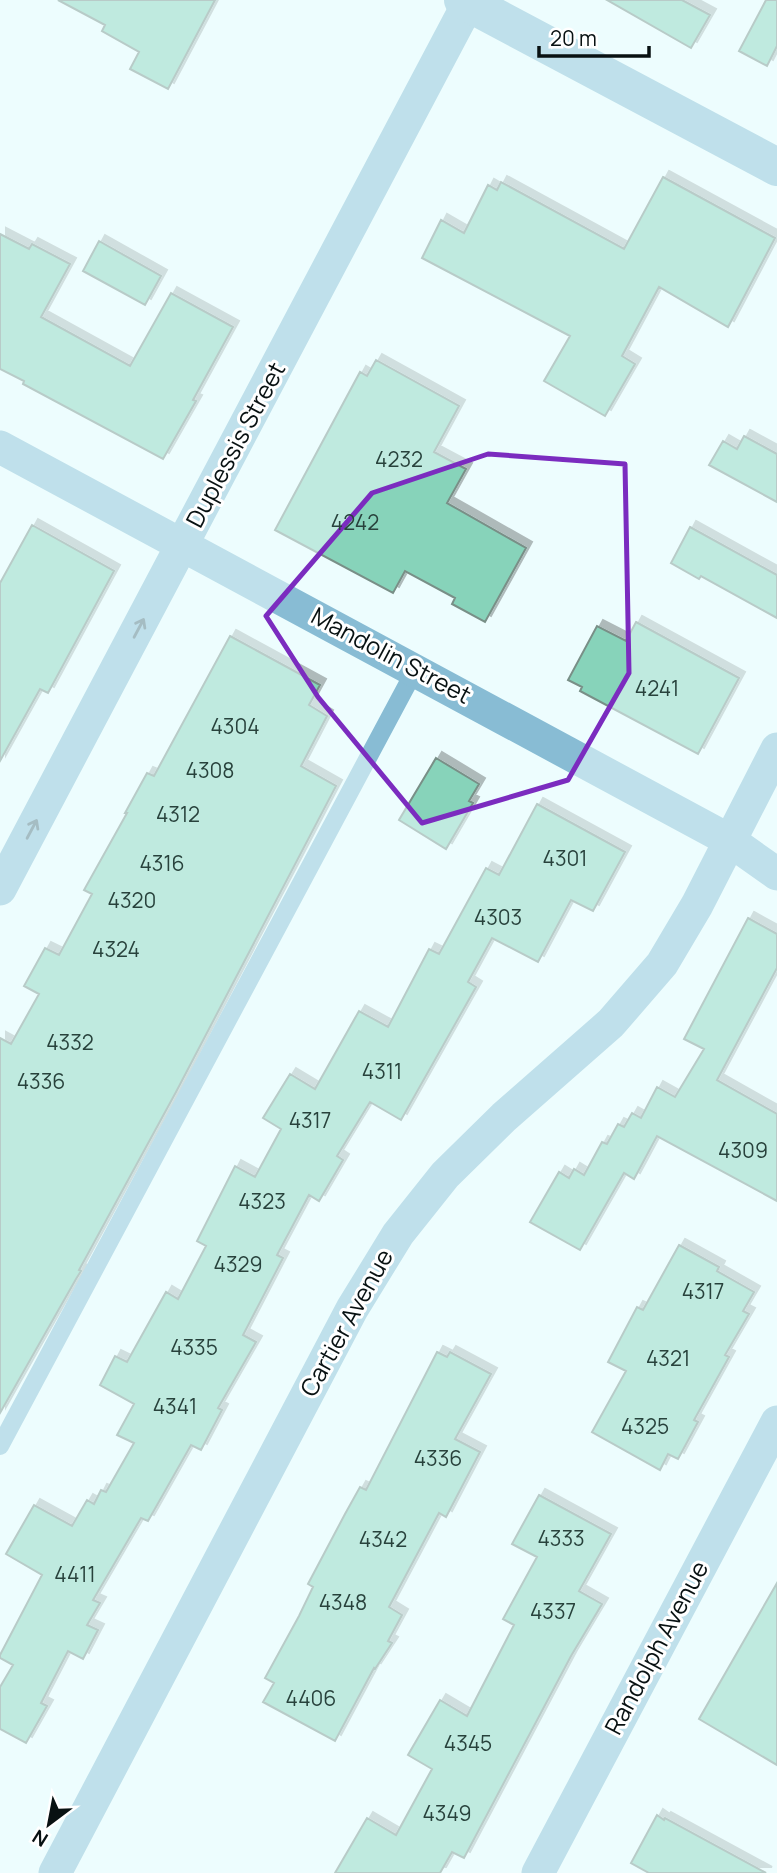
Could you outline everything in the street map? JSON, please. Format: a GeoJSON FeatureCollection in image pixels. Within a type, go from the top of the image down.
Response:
{"type":"FeatureCollection","features":[{"type":"Feature","properties":{"kind":"street"},"geometry":{"type":"LineString","coordinates":[[467,1],[777,167]]}},
{"type":"Feature","properties":{"kind":"street","name":"Duplessis Street"},"geometry":{"type":"LineString","coordinates":[[0,889],[184,544],[467,1]]}},
{"type":"Feature","properties":{"kind":"street","name":"Mandolin Street"},"geometry":{"type":"LineString","coordinates":[[0,447],[729,840],[777,874]]}},
{"type":"Feature","properties":{"kind":"street","name":"Cartier Avenue"},"geometry":{"type":"LineString","coordinates":[[55,1873],[352,1309],[398,1234],[446,1175],[505,1117],[611,1023],[653,974],[697,905],[777,749]]}},
{"type":"Feature","properties":{"kind":"street","name":"Randolph Avenue"},"geometry":{"type":"LineString","coordinates":[[538,1873],[777,1422]]}},
{"type":"Feature","properties":{"kind":"lane"},"geometry":{"type":"LineString","coordinates":[[0,1446],[415,670]]}},
{"type":"Feature","properties":{"kind":"highlighted area"},"geometry":{"type":"Polygon","coordinates":[[[488,454],[625,464],[629,673],[568,780],[422,823],[318,697],[266,616],[372,493],[488,454]]]}},
{"type":"Feature","properties":{"kind":"building"},"geometry":{"type":"Polygon","coordinates":[[[58,0],[215,0],[168,89],[130,69],[139,52],[102,31],[105,25],[58,0]]]}},
{"type":"Feature","properties":{"kind":"building"},"geometry":{"type":"Polygon","coordinates":[[[607,0],[682,0],[710,15],[691,48],[607,0]]]}},
{"type":"Feature","properties":{"kind":"building"},"geometry":{"type":"Polygon","coordinates":[[[766,0],[777,0],[777,46],[767,66],[739,51],[766,0]]]}},
{"type":"Feature","properties":{"kind":"building"},"geometry":{"type":"Polygon","coordinates":[[[663,177],[775,238],[728,327],[659,287],[622,356],[635,364],[605,416],[544,381],[570,336],[422,258],[441,220],[464,233],[488,185],[497,190],[501,182],[624,249],[663,177]]]}},
{"type":"Feature","properties":{"kind":"building"},"geometry":{"type":"Polygon","coordinates":[[[0,234],[29,249],[32,244],[70,264],[41,317],[130,366],[171,293],[233,327],[163,459],[0,369],[0,234]]]}},
{"type":"Feature","properties":{"kind":"building"},"geometry":{"type":"Polygon","coordinates":[[[99,241],[161,276],[145,305],[83,271],[99,241]]]}},
{"type":"Feature","properties":{"kind":"building"},"geometry":{"type":"Polygon","coordinates":[[[376,360],[459,406],[434,452],[466,469],[447,503],[526,548],[485,622],[452,604],[455,598],[405,571],[393,593],[275,530],[360,372],[367,376],[376,360]]]}},
{"type":"Feature","properties":{"kind":"building"},"geometry":{"type":"Polygon","coordinates":[[[744,436],[777,454],[777,502],[709,465],[723,441],[737,449],[744,436]]]}},
{"type":"Feature","properties":{"kind":"building"},"geometry":{"type":"Polygon","coordinates":[[[32,525],[114,571],[48,693],[40,689],[0,761],[0,583],[32,525]]]}},
{"type":"Feature","properties":{"kind":"building"},"geometry":{"type":"Polygon","coordinates":[[[690,527],[777,575],[777,618],[701,576],[699,579],[671,563],[690,527]]]}},
{"type":"Feature","properties":{"kind":"building"},"geometry":{"type":"Polygon","coordinates":[[[636,622],[739,678],[698,754],[580,691],[582,687],[568,680],[597,626],[626,641],[636,622]]]}},
{"type":"Feature","properties":{"kind":"building"},"geometry":{"type":"Polygon","coordinates":[[[230,636],[320,685],[309,705],[327,716],[301,766],[336,786],[176,1092],[79,1270],[81,1271],[0,1413],[0,1038],[11,1044],[39,994],[24,986],[45,948],[59,955],[92,894],[84,890],[125,813],[147,773],[154,776],[230,636]]]}},
{"type":"Feature","properties":{"kind":"building"},"geometry":{"type":"Polygon","coordinates":[[[436,758],[479,784],[469,801],[473,803],[446,849],[399,820],[436,758]]]}},
{"type":"Feature","properties":{"kind":"building"},"geometry":{"type":"Polygon","coordinates":[[[537,804],[625,852],[593,911],[571,900],[538,962],[492,938],[468,982],[476,987],[401,1120],[370,1102],[337,1156],[343,1160],[319,1201],[309,1195],[277,1255],[283,1258],[243,1335],[256,1342],[218,1408],[222,1410],[201,1450],[191,1445],[148,1521],[141,1518],[93,1600],[100,1603],[87,1625],[98,1630],[83,1659],[68,1651],[41,1703],[47,1706],[26,1743],[0,1729],[0,1687],[13,1665],[0,1658],[0,1655],[42,1575],[6,1554],[34,1505],[72,1526],[87,1500],[94,1504],[101,1490],[106,1492],[134,1443],[117,1435],[134,1404],[100,1385],[115,1356],[127,1362],[166,1292],[178,1299],[206,1246],[197,1241],[235,1166],[255,1177],[281,1129],[263,1118],[290,1074],[315,1089],[359,1011],[388,1027],[429,949],[439,954],[486,868],[499,875],[537,804]]]}},
{"type":"Feature","properties":{"kind":"building"},"geometry":{"type":"Polygon","coordinates":[[[748,918],[777,934],[777,968],[717,1080],[777,1114],[777,1201],[657,1136],[634,1179],[624,1173],[580,1250],[530,1222],[559,1172],[569,1178],[574,1169],[584,1175],[602,1142],[607,1144],[618,1124],[624,1127],[632,1113],[641,1118],[657,1087],[675,1097],[704,1049],[684,1039],[748,918]]]}},
{"type":"Feature","properties":{"kind":"building"},"geometry":{"type":"Polygon","coordinates":[[[679,1245],[719,1267],[717,1271],[754,1292],[743,1311],[749,1314],[725,1355],[729,1357],[694,1420],[698,1422],[678,1459],[668,1454],[660,1470],[592,1432],[626,1371],[608,1362],[637,1307],[643,1310],[679,1245]]]}},
{"type":"Feature","properties":{"kind":"building"},"geometry":{"type":"Polygon","coordinates":[[[437,1352],[447,1357],[450,1352],[491,1374],[455,1439],[480,1452],[446,1517],[439,1513],[389,1607],[402,1615],[388,1641],[392,1643],[374,1668],[335,1741],[263,1702],[274,1683],[265,1678],[313,1587],[308,1584],[360,1487],[366,1490],[437,1352]]]}},
{"type":"Feature","properties":{"kind":"building"},"geometry":{"type":"Polygon","coordinates":[[[539,1495],[611,1534],[579,1591],[602,1604],[571,1656],[464,1858],[452,1852],[440,1873],[335,1873],[367,1818],[396,1835],[432,1769],[408,1755],[440,1700],[467,1716],[514,1625],[503,1619],[537,1557],[512,1544],[539,1495]]]}},
{"type":"Feature","properties":{"kind":"building"},"geometry":{"type":"Polygon","coordinates":[[[777,1583],[777,1765],[699,1719],[777,1583]]]}},
{"type":"Feature","properties":{"kind":"building"},"geometry":{"type":"Polygon","coordinates":[[[657,1815],[766,1873],[649,1873],[631,1863],[657,1815]]]}}]}
